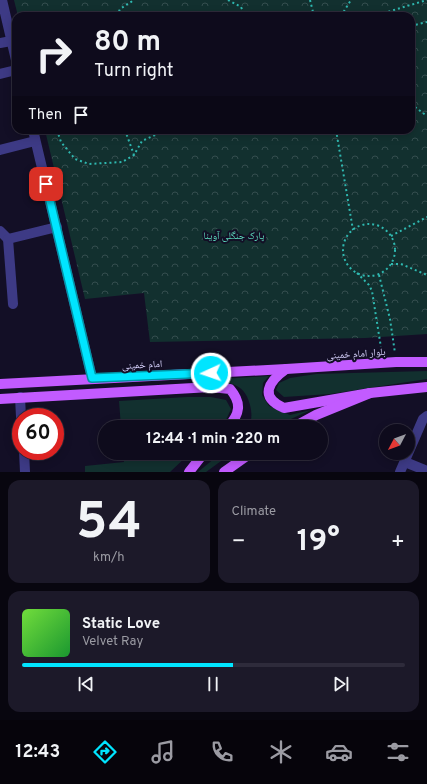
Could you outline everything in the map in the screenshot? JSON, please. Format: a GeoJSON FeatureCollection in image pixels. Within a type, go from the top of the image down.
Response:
{"type":"FeatureCollection","features":[{"type":"Feature","properties":{"kind":"main road","name":"بلوار امام خمینی"},"geometry":{"type":"LineString","coordinates":[[286,369],[396,362],[427,362]]}},
{"type":"Feature","properties":{"kind":"main road","name":"امام خمینی"},"geometry":{"type":"LineString","coordinates":[[0,384],[286,369]]}},
{"type":"Feature","properties":{"kind":"main road"},"geometry":{"type":"LineString","coordinates":[[286,369],[272,381],[268,387],[269,397],[275,404],[284,408],[370,393],[427,387]]}},
{"type":"Feature","properties":{"kind":"main road"},"geometry":{"type":"LineString","coordinates":[[0,398],[211,387],[230,389],[238,398],[238,413],[233,420]]}},
{"type":"Feature","properties":{"kind":"main road"},"geometry":{"type":"LineString","coordinates":[[307,420],[370,393]]}},
{"type":"Feature","properties":{"kind":"main road"},"geometry":{"type":"LineString","coordinates":[[189,472],[198,460]]}},
{"type":"Feature","properties":{"kind":"main road"},"geometry":{"type":"LineString","coordinates":[[224,472],[241,460]]}},
{"type":"Feature","properties":{"kind":"street"},"geometry":{"type":"LineString","coordinates":[[2,0],[12,45]]}},
{"type":"Feature","properties":{"kind":"street"},"geometry":{"type":"LineString","coordinates":[[0,43],[11,41]]}},
{"type":"Feature","properties":{"kind":"street"},"geometry":{"type":"LineString","coordinates":[[0,74],[12,71]]}},
{"type":"Feature","properties":{"kind":"street"},"geometry":{"type":"LineString","coordinates":[[34,134],[92,378]]}},
{"type":"Feature","properties":{"kind":"street"},"geometry":{"type":"LineString","coordinates":[[0,150],[35,141]]}},
{"type":"Feature","properties":{"kind":"street"},"geometry":{"type":"LineString","coordinates":[[8,239],[56,228]]}},
{"type":"Feature","properties":{"kind":"street"},"geometry":{"type":"LineString","coordinates":[[0,231],[8,239],[13,304]]}},
{"type":"Feature","properties":{"kind":"street"},"geometry":{"type":"LineString","coordinates":[[20,397],[21,408]]}},
{"type":"Feature","properties":{"kind":"street"},"geometry":{"type":"LineString","coordinates":[[400,472],[423,419],[427,416]]}},
{"type":"Feature","properties":{"kind":"street"},"geometry":{"type":"LineString","coordinates":[[24,460],[25,472]]}},
{"type":"Feature","properties":{"kind":"street"},"geometry":{"type":"LineString","coordinates":[[405,462],[427,471]]}},
{"type":"Feature","properties":{"kind":"path"},"geometry":{"type":"LineString","coordinates":[[119,12],[120,9],[134,0]]}},
{"type":"Feature","properties":{"kind":"path"},"geometry":{"type":"LineString","coordinates":[[228,0],[241,7],[243,12]]}},
{"type":"Feature","properties":{"kind":"path"},"geometry":{"type":"LineString","coordinates":[[310,0],[313,12]]}},
{"type":"Feature","properties":{"kind":"path"},"geometry":{"type":"LineString","coordinates":[[344,12],[351,0]]}},
{"type":"Feature","properties":{"kind":"path"},"geometry":{"type":"LineString","coordinates":[[387,12],[427,0]]}},
{"type":"Feature","properties":{"kind":"path"},"geometry":{"type":"LineString","coordinates":[[415,25],[427,22]]}},
{"type":"Feature","properties":{"kind":"path"},"geometry":{"type":"LineString","coordinates":[[415,107],[427,116]]}},
{"type":"Feature","properties":{"kind":"path"},"geometry":{"type":"LineString","coordinates":[[58,134],[61,142],[76,159],[89,164],[122,162],[134,155],[142,141],[157,134]]}},
{"type":"Feature","properties":{"kind":"path"},"geometry":{"type":"LineString","coordinates":[[126,134],[134,155]]}},
{"type":"Feature","properties":{"kind":"path"},"geometry":{"type":"LineString","coordinates":[[337,134],[353,230]]}},
{"type":"Feature","properties":{"kind":"path"},"geometry":{"type":"LineString","coordinates":[[391,236],[427,217]]}},
{"type":"Feature","properties":{"kind":"path"},"geometry":{"type":"LineString","coordinates":[[354,271],[362,275],[371,276],[379,274],[391,264],[395,250],[391,236],[385,229],[377,226],[365,225],[353,230],[347,237],[344,246],[344,255],[348,264],[354,271],[362,278],[372,291],[383,363]]}},
{"type":"Feature","properties":{"kind":"path"},"geometry":{"type":"LineString","coordinates":[[391,264],[401,264],[427,275]]}},
{"type":"Feature","properties":{"kind":"path"},"geometry":{"type":"LineString","coordinates":[[379,274],[390,319],[396,362]]}},
{"type":"Feature","properties":{"kind":"green space","name":"پارک جنگلی آوینا"},"geometry":{"type":"Polygon","coordinates":[[[14,0],[427,0],[427,334],[365,338],[150,342],[144,293],[85,299],[46,134],[415,134],[415,12],[17,12],[14,0]]]}},
{"type":"Feature","properties":{"kind":"green space"},"geometry":{"type":"Polygon","coordinates":[[[427,371],[427,379],[330,394],[284,397],[276,390],[279,383],[290,378],[316,374],[427,371]]]}},
{"type":"Feature","properties":{"kind":"green space"},"geometry":{"type":"Polygon","coordinates":[[[269,376],[263,383],[262,395],[269,406],[290,415],[311,410],[289,420],[251,420],[250,405],[247,397],[239,387],[233,384],[204,380],[269,376]]]}},
{"type":"Feature","properties":{"kind":"green space"},"geometry":{"type":"Polygon","coordinates":[[[211,397],[226,400],[231,409],[226,420],[120,420],[119,401],[211,397]]]}},
{"type":"Feature","properties":{"kind":"green space"},"geometry":{"type":"Polygon","coordinates":[[[124,460],[183,460],[170,472],[85,472],[85,466],[124,462],[124,460]]]}},
{"type":"Feature","properties":{"kind":"green space"},"geometry":{"type":"Polygon","coordinates":[[[213,460],[222,460],[206,472],[198,472],[213,460]]]}},
{"type":"Feature","properties":{"kind":"route"},"geometry":{"type":"LineString","coordinates":[[46,184],[92,378],[211,373]]}}]}
